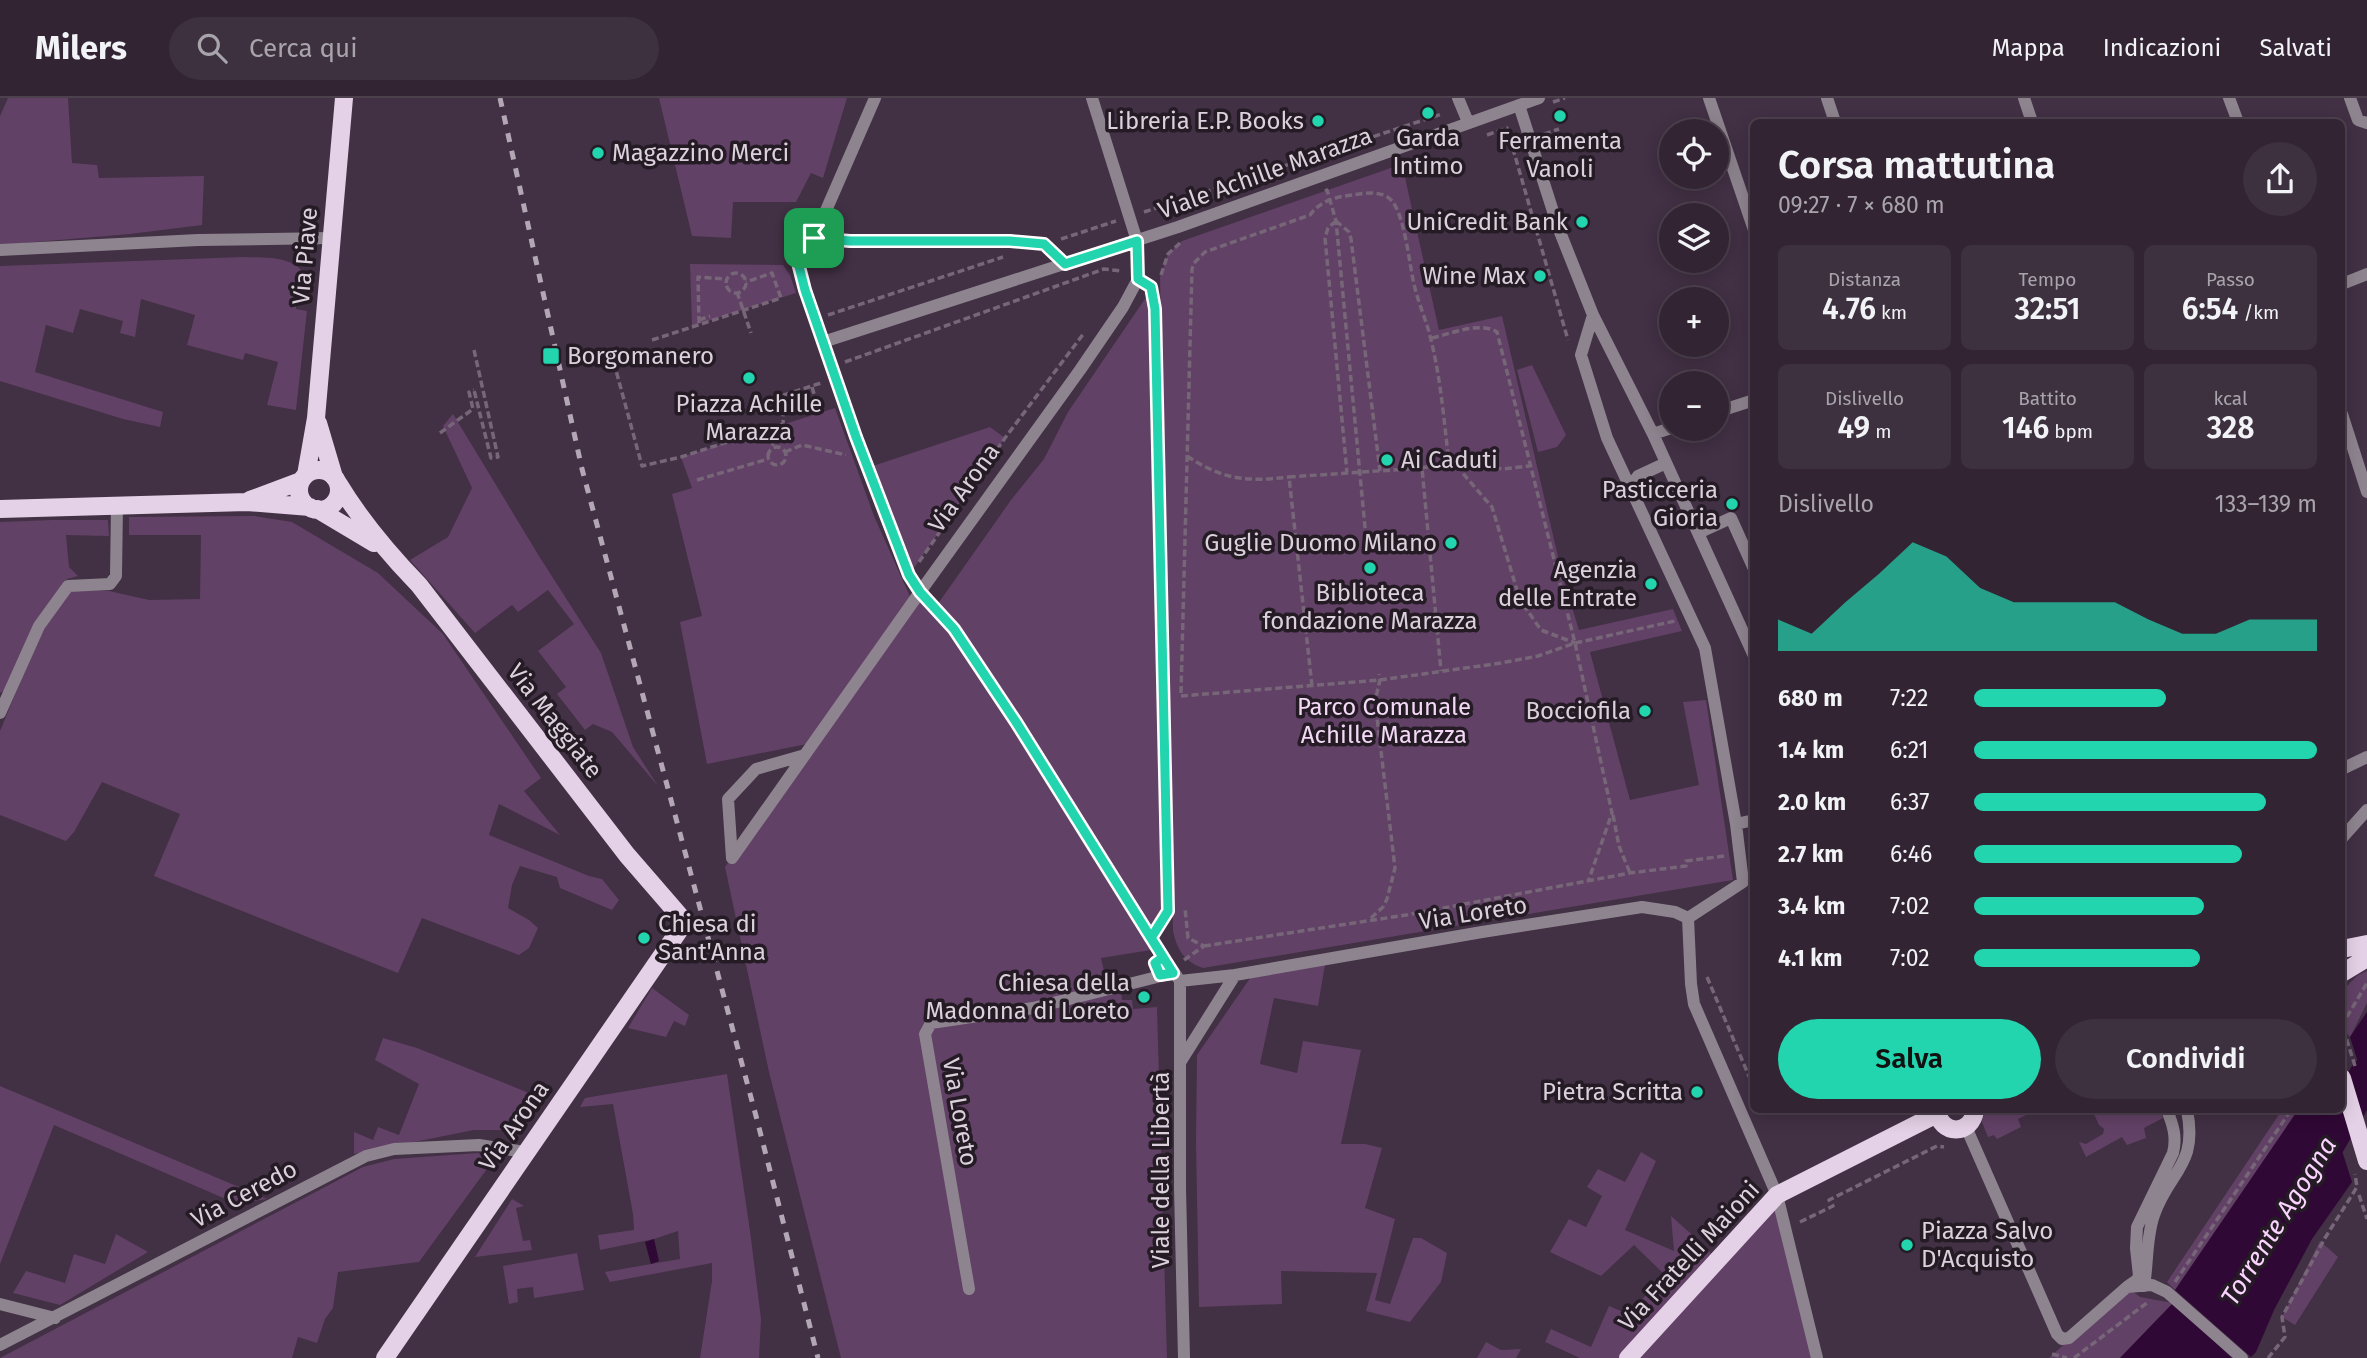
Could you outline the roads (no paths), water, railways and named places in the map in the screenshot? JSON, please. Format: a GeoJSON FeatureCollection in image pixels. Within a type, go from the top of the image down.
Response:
{"type":"FeatureCollection","features":[{"type":"Feature","properties":{"kind":"main road","name":"Via Piave"},"geometry":{"type":"LineString","coordinates":[[304,478],[316,418],[344,98]]}},
{"type":"Feature","properties":{"kind":"main road","name":"Via Piave"},"geometry":{"type":"LineString","coordinates":[[316,418],[336,480]]}},
{"type":"Feature","properties":{"kind":"main road"},"geometry":{"type":"LineString","coordinates":[[323,470],[336,480],[339,490],[335,502],[324,509],[314,508],[301,499],[299,486],[311,471],[323,470]]}},
{"type":"Feature","properties":{"kind":"main road","name":"Via Maggiate"},"geometry":{"type":"LineString","coordinates":[[247,502],[304,478]]}},
{"type":"Feature","properties":{"kind":"main road","name":"Via Maggiate"},"geometry":{"type":"LineString","coordinates":[[336,480],[385,551],[419,585],[627,855],[685,922]]}},
{"type":"Feature","properties":{"kind":"main road","name":"Via Maggiate"},"geometry":{"type":"LineString","coordinates":[[0,509],[247,502],[314,508],[385,551]]}},
{"type":"Feature","properties":{"kind":"main road","name":"Via Arona"},"geometry":{"type":"LineString","coordinates":[[385,1358],[685,922]]}},
{"type":"Feature","properties":{"kind":"main road"},"geometry":{"type":"LineString","coordinates":[[2345,948],[2367,944]]}},
{"type":"Feature","properties":{"kind":"main road"},"geometry":{"type":"LineString","coordinates":[[2345,971],[2367,958]]}},
{"type":"Feature","properties":{"kind":"main road"},"geometry":{"type":"LineString","coordinates":[[2345,1088],[2367,1161]]}},
{"type":"Feature","properties":{"kind":"main road","name":"Via Fratelli Maioni"},"geometry":{"type":"LineString","coordinates":[[1628,1358],[1777,1195],[1935,1113]]}},
{"type":"Feature","properties":{"kind":"main road"},"geometry":{"type":"LineString","coordinates":[[1937,1113],[1943,1125],[1960,1129],[1966,1127],[1975,1113]]}},
{"type":"Feature","properties":{"kind":"street"},"geometry":{"type":"LineString","coordinates":[[814,238],[875,98]]}},
{"type":"Feature","properties":{"kind":"street"},"geometry":{"type":"LineString","coordinates":[[1092,98],[1137,241],[1138,274],[1151,287],[1155,309],[1168,911],[1151,938]]}},
{"type":"Feature","properties":{"kind":"street","name":"Viale Achille Marazza"},"geometry":{"type":"LineString","coordinates":[[823,342],[1137,241],[1463,110],[1519,105],[1539,98]]}},
{"type":"Feature","properties":{"kind":"street"},"geometry":{"type":"LineString","coordinates":[[1709,98],[1750,218]]}},
{"type":"Feature","properties":{"kind":"street"},"geometry":{"type":"LineString","coordinates":[[1827,98],[1834,119]]}},
{"type":"Feature","properties":{"kind":"street"},"geometry":{"type":"LineString","coordinates":[[2024,98],[2031,119]]}},
{"type":"Feature","properties":{"kind":"street"},"geometry":{"type":"LineString","coordinates":[[2229,98],[2237,119]]}},
{"type":"Feature","properties":{"kind":"street"},"geometry":{"type":"LineString","coordinates":[[2350,98],[2358,120],[2367,123]]}},
{"type":"Feature","properties":{"kind":"street"},"geometry":{"type":"LineString","coordinates":[[1519,105],[1558,227],[1594,315],[1653,434],[1750,647]]}},
{"type":"Feature","properties":{"kind":"street"},"geometry":{"type":"LineString","coordinates":[[0,250],[198,240],[331,237]]}},
{"type":"Feature","properties":{"kind":"street"},"geometry":{"type":"LineString","coordinates":[[1065,264],[1044,244],[1010,241],[850,241],[814,238],[794,247],[823,342],[909,575],[920,592],[954,629],[1009,710],[1177,977]]}},
{"type":"Feature","properties":{"kind":"street","name":"Via Arona"},"geometry":{"type":"LineString","coordinates":[[805,755],[756,769],[728,799],[732,858],[1080,370],[1123,307],[1138,274]]}},
{"type":"Feature","properties":{"kind":"street"},"geometry":{"type":"LineString","coordinates":[[2345,283],[2367,274]]}},
{"type":"Feature","properties":{"kind":"street"},"geometry":{"type":"LineString","coordinates":[[1594,315],[1581,355],[1607,438],[1705,648],[1736,824],[1743,882],[1688,918],[1694,1004],[1777,1195],[1817,1358]]}},
{"type":"Feature","properties":{"kind":"street"},"geometry":{"type":"LineString","coordinates":[[1729,408],[1750,401]]}},
{"type":"Feature","properties":{"kind":"street"},"geometry":{"type":"LineString","coordinates":[[2345,423],[2367,492]]}},
{"type":"Feature","properties":{"kind":"street"},"geometry":{"type":"LineString","coordinates":[[1653,434],[1659,432]]}},
{"type":"Feature","properties":{"kind":"street"},"geometry":{"type":"LineString","coordinates":[[1630,487],[1638,476],[1665,463]]}},
{"type":"Feature","properties":{"kind":"street"},"geometry":{"type":"LineString","coordinates":[[0,713],[39,625],[68,586],[110,584],[116,576],[117,505]]}},
{"type":"Feature","properties":{"kind":"street"},"geometry":{"type":"LineString","coordinates":[[1698,533],[1731,518],[1750,560]]}},
{"type":"Feature","properties":{"kind":"street"},"geometry":{"type":"LineString","coordinates":[[2345,768],[2367,757]]}},
{"type":"Feature","properties":{"kind":"street"},"geometry":{"type":"LineString","coordinates":[[2345,835],[2367,810]]}},
{"type":"Feature","properties":{"kind":"street"},"geometry":{"type":"LineString","coordinates":[[1736,824],[1750,821]]}},
{"type":"Feature","properties":{"kind":"street","name":"Via Loreto"},"geometry":{"type":"LineString","coordinates":[[969,1289],[925,1034],[931,1023],[1033,1009],[1177,977],[1235,975],[1642,907],[1668,910],[1688,918]]}},
{"type":"Feature","properties":{"kind":"street"},"geometry":{"type":"LineString","coordinates":[[1181,1061],[1235,975]]}},
{"type":"Feature","properties":{"kind":"street","name":"Viale della Libertà"},"geometry":{"type":"LineString","coordinates":[[1177,977],[1181,1061],[1180,1189],[1184,1358]]}},
{"type":"Feature","properties":{"kind":"street"},"geometry":{"type":"LineString","coordinates":[[1966,1127],[2057,1334],[2062,1339],[2069,1338],[2137,1280],[2137,1227],[2175,1144],[2168,1113]]}},
{"type":"Feature","properties":{"kind":"street"},"geometry":{"type":"LineString","coordinates":[[2144,1286],[2149,1232],[2154,1214],[2186,1157],[2191,1140],[2187,1113]]}},
{"type":"Feature","properties":{"kind":"street","name":"Via Ceredo"},"geometry":{"type":"LineString","coordinates":[[0,1345],[366,1156],[394,1149],[479,1145],[525,1152]]}},
{"type":"Feature","properties":{"kind":"street"},"geometry":{"type":"LineString","coordinates":[[2127,1287],[2158,1287],[2168,1292],[2242,1358]]}},
{"type":"Feature","properties":{"kind":"street"},"geometry":{"type":"LineString","coordinates":[[0,1304],[55,1318]]}},
{"type":"Feature","properties":{"kind":"water"},"geometry":{"type":"Polygon","coordinates":[[[2367,1012],[2367,1091],[2350,1037],[2367,1012]]]}},
{"type":"Feature","properties":{"kind":"water"},"geometry":{"type":"Polygon","coordinates":[[[2296,1113],[2330,1113],[2352,1182],[2312,1239],[2274,1310],[2256,1352],[2251,1357],[2175,1290],[2296,1113]]]}},
{"type":"Feature","properties":{"kind":"water"},"geometry":{"type":"Polygon","coordinates":[[[654,1239],[659,1261],[651,1264],[645,1242],[654,1239]]]}},
{"type":"Feature","properties":{"kind":"water"},"geometry":{"type":"Polygon","coordinates":[[[2173,1303],[2232,1358],[2120,1358],[2173,1303]]]}},
{"type":"Feature","properties":{"kind":"waterway","name":"Torrente Agogna"},"geometry":{"type":"LineString","coordinates":[[2311,1172],[2367,1075]]}},
{"type":"Feature","properties":{"kind":"railway"},"geometry":{"type":"LineString","coordinates":[[500,98],[582,469],[756,1116],[818,1358]]}},
{"type":"Feature","properties":{"kind":"place","name":"Garda Intimo"},"geometry":{"type":"Point","coordinates":[1428,113]}},
{"type":"Feature","properties":{"kind":"place","name":"Ferramenta Vanoli"},"geometry":{"type":"Point","coordinates":[1560,116]}},
{"type":"Feature","properties":{"kind":"place","name":"Libreria E.P. Books"},"geometry":{"type":"Point","coordinates":[1318,121]}},
{"type":"Feature","properties":{"kind":"place","name":"Magazzino Merci"},"geometry":{"type":"Point","coordinates":[598,153]}},
{"type":"Feature","properties":{"kind":"place","name":"UniCredit Bank"},"geometry":{"type":"Point","coordinates":[1582,222]}},
{"type":"Feature","properties":{"kind":"place","name":"Wine Max"},"geometry":{"type":"Point","coordinates":[1540,276]}},
{"type":"Feature","properties":{"kind":"place","name":"Borgomanero"},"geometry":{"type":"Point","coordinates":[551,356]}},
{"type":"Feature","properties":{"kind":"place","name":"Piazza Achille Marazza"},"geometry":{"type":"Point","coordinates":[749,378]}},
{"type":"Feature","properties":{"kind":"place","name":"Ai Caduti"},"geometry":{"type":"Point","coordinates":[1387,460]}},
{"type":"Feature","properties":{"kind":"place","name":"Pasticceria Gioria"},"geometry":{"type":"Point","coordinates":[1732,504]}},
{"type":"Feature","properties":{"kind":"place","name":"Guglie Duomo Milano"},"geometry":{"type":"Point","coordinates":[1451,543]}},
{"type":"Feature","properties":{"kind":"place","name":"Biblioteca fondazione Marazza"},"geometry":{"type":"Point","coordinates":[1370,568]}},
{"type":"Feature","properties":{"kind":"place","name":"Agenzia delle Entrate"},"geometry":{"type":"Point","coordinates":[1651,584]}},
{"type":"Feature","properties":{"kind":"place","name":"Bocciofila"},"geometry":{"type":"Point","coordinates":[1645,711]}},
{"type":"Feature","properties":{"kind":"place","name":"Chiesa di Sant'Anna"},"geometry":{"type":"Point","coordinates":[644,938]}},
{"type":"Feature","properties":{"kind":"place","name":"Chiesa della Madonna di Loreto"},"geometry":{"type":"Point","coordinates":[1144,997]}},
{"type":"Feature","properties":{"kind":"place","name":"Pietra Scritta"},"geometry":{"type":"Point","coordinates":[1697,1092]}},
{"type":"Feature","properties":{"kind":"place","name":"Piazza Salvo D'Acquisto"},"geometry":{"type":"Point","coordinates":[1907,1245]}},
{"type":"Feature","properties":{"kind":"park label","name":"Parco Comunale Achille Marazza"},"geometry":{"type":"Point","coordinates":[1384,721]}}]}
